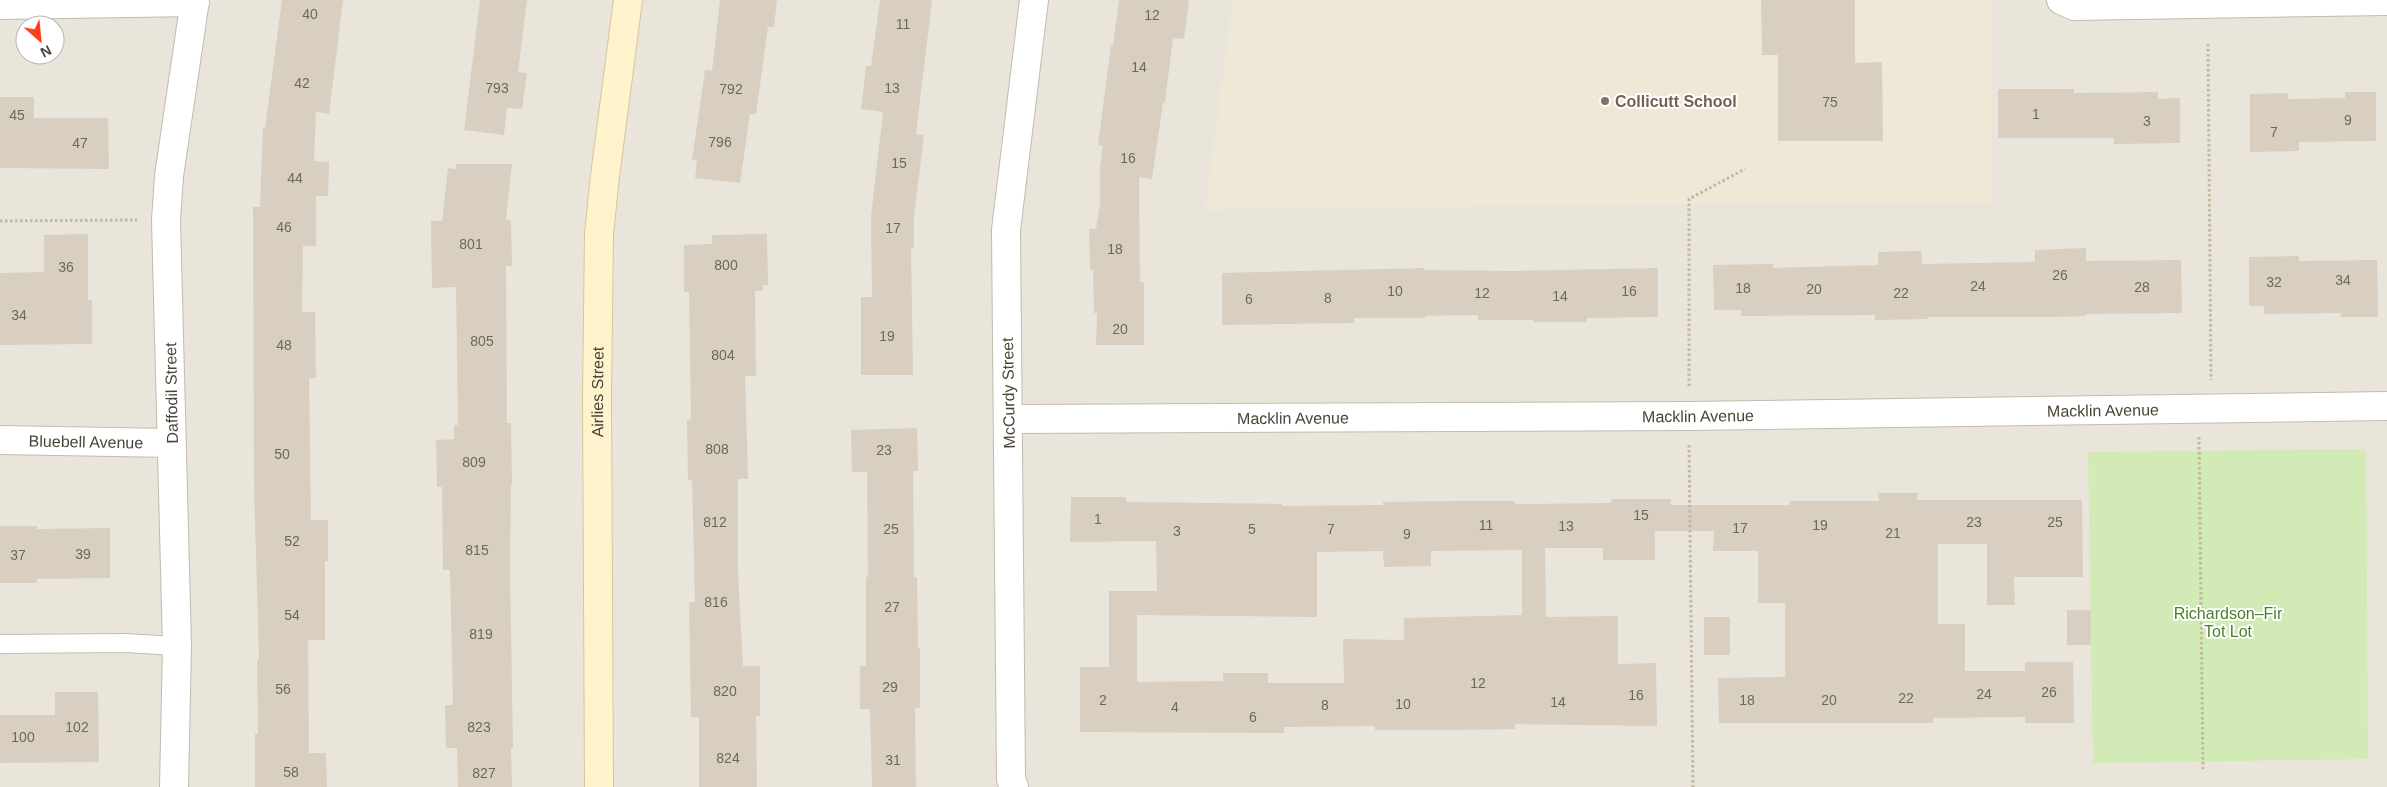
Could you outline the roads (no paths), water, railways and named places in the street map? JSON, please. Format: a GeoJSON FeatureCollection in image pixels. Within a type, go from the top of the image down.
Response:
{"type":"FeatureCollection","features":[{"type":"Feature","properties":{"kind":"street","name":"Airlies Street"},"geometry":{"type":"LineString","coordinates":[[599,787],[597,397],[599,234],[604,176],[628,0]]}},
{"type":"Feature","properties":{"kind":"street","name":"McCurdy Street"},"geometry":{"type":"LineString","coordinates":[[1014,787],[1011,779],[1006,230],[1034,0]]}},
{"type":"Feature","properties":{"kind":"street"},"geometry":{"type":"LineString","coordinates":[[0,5],[195,1]]}},
{"type":"Feature","properties":{"kind":"street","name":"Daffodil Street"},"geometry":{"type":"LineString","coordinates":[[174,787],[177,646],[166,220],[169,176],[195,1]]}},
{"type":"Feature","properties":{"kind":"street"},"geometry":{"type":"LineString","coordinates":[[2068,3],[2387,1]]}},
{"type":"Feature","properties":{"kind":"street","name":"Macklin Avenue"},"geometry":{"type":"LineString","coordinates":[[1008,419],[1689,416],[2387,406]]}},
{"type":"Feature","properties":{"kind":"street","name":"Bluebell Avenue"},"geometry":{"type":"LineString","coordinates":[[0,440],[171,442]]}},
{"type":"Feature","properties":{"kind":"lane"},"geometry":{"type":"LineString","coordinates":[[0,644],[125,643],[177,646]]}},
{"type":"Feature","properties":{"kind":"place","name":"Collicutt School"},"geometry":{"type":"Point","coordinates":[1605,101]}},
{"type":"Feature","properties":{"kind":"park label","name":"Richardson–Fir Tot Lot"},"geometry":{"type":"Point","coordinates":[2228,622]}}]}
